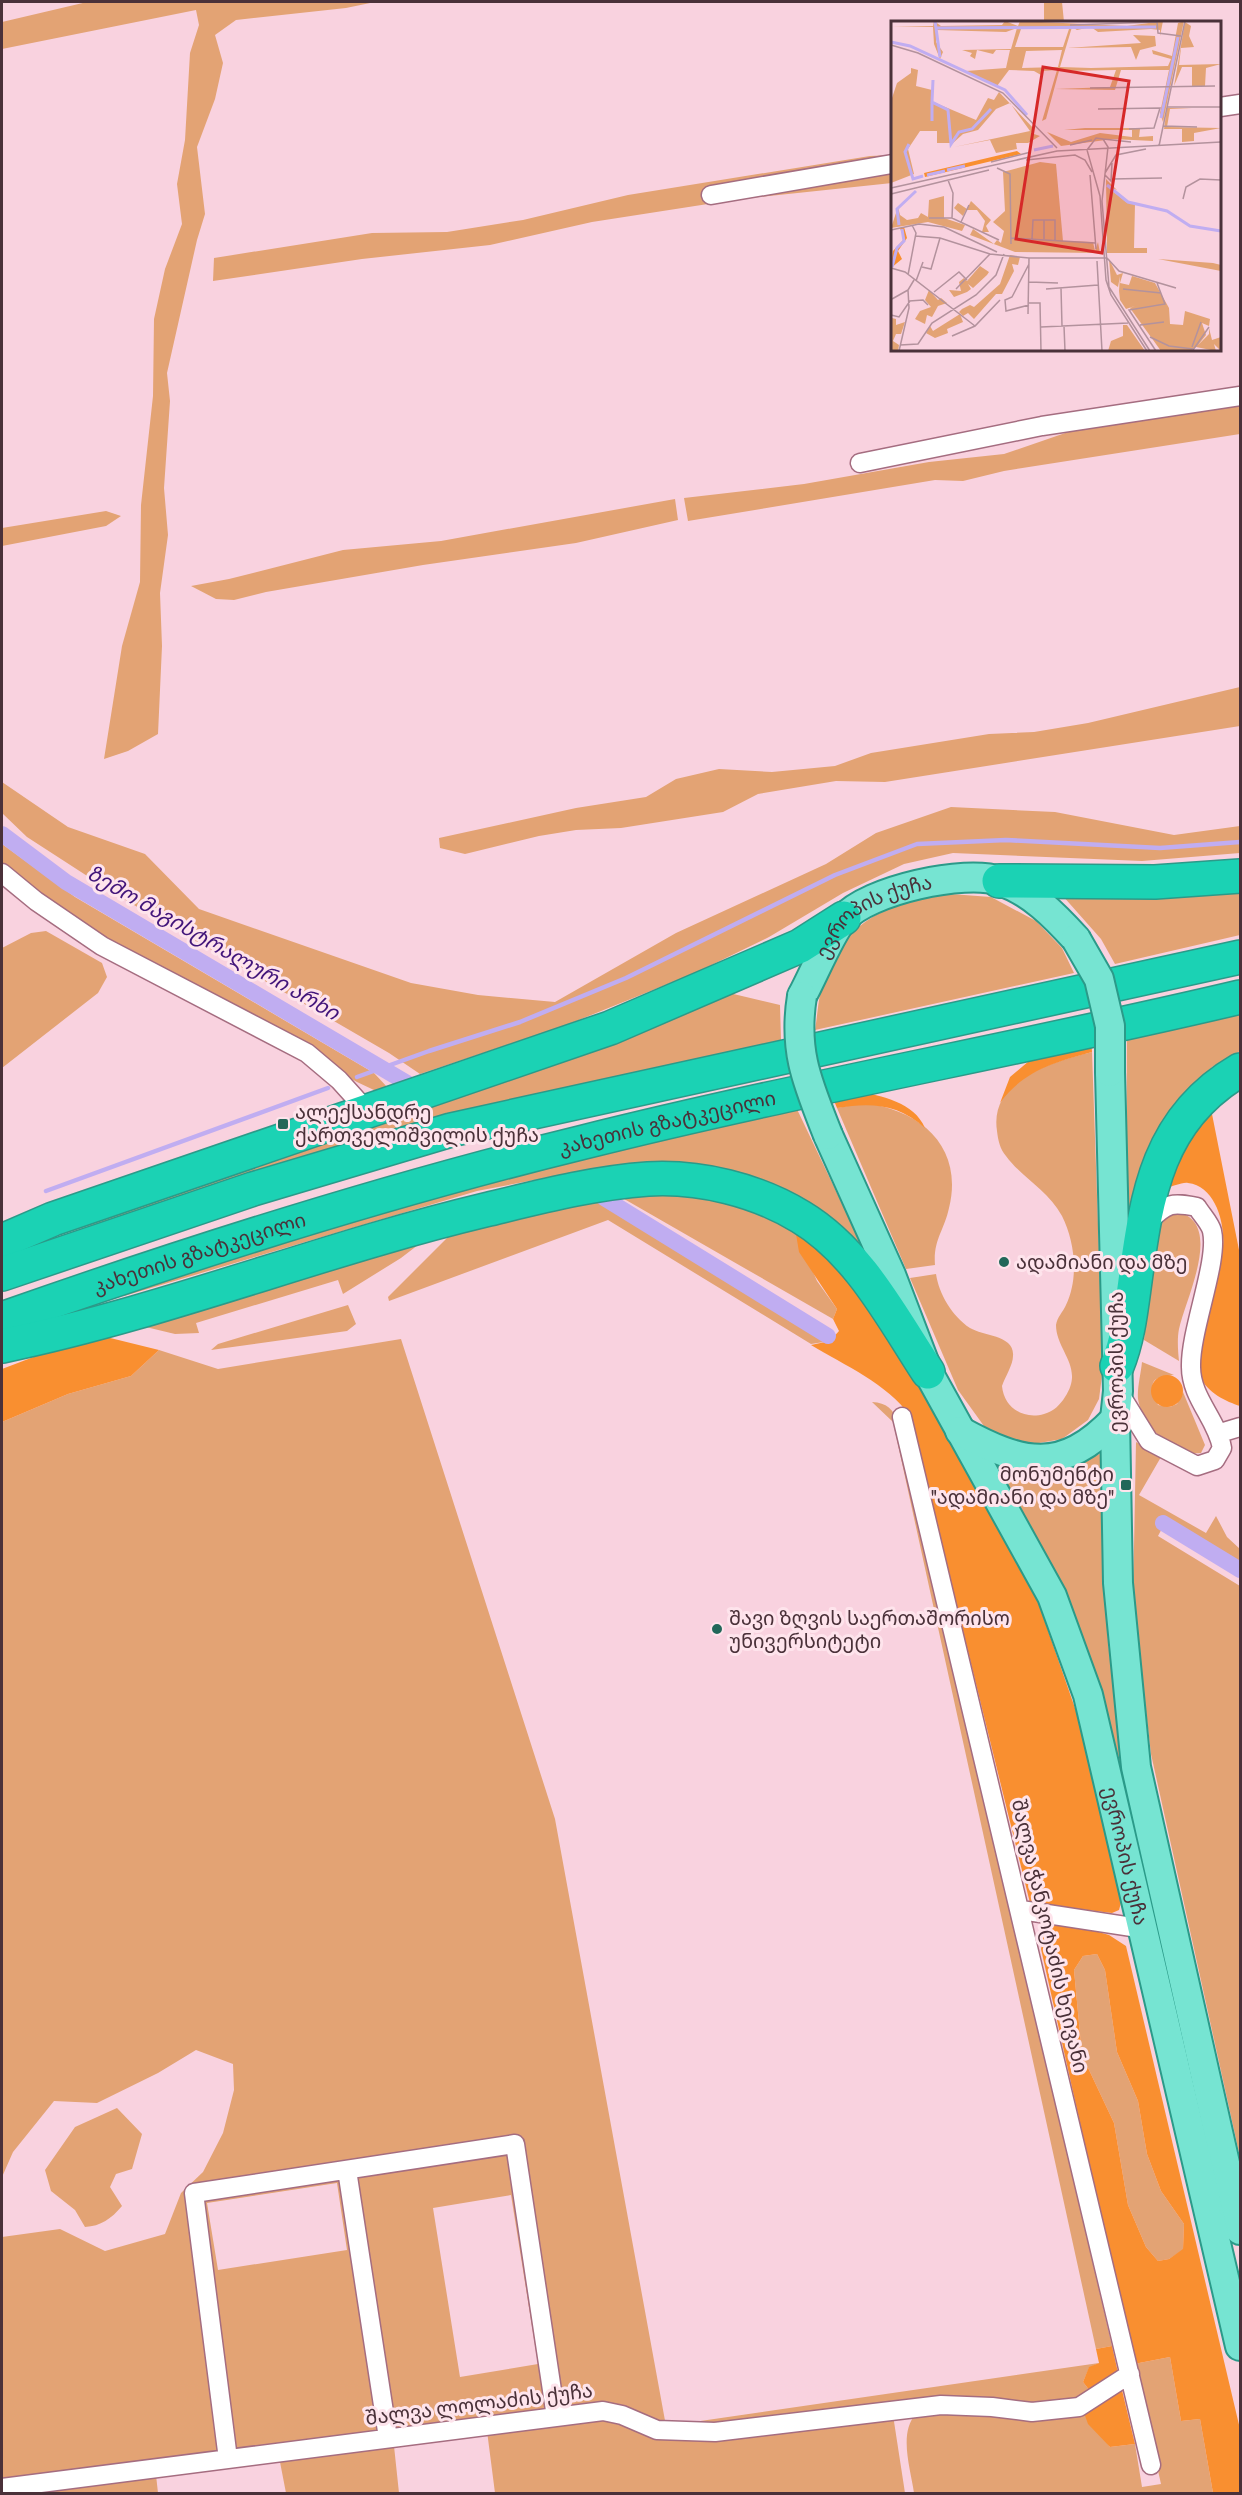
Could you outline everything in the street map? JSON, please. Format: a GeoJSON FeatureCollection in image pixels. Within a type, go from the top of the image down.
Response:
{"type":"FeatureCollection","features":[{"type":"Feature","properties":{"kind":"highway"},"geometry":{"type":"LineString","coordinates":[[999,881],[1155,882],[1240,876]]}},
{"type":"Feature","properties":{"kind":"highway"},"geometry":{"type":"LineString","coordinates":[[2,1241],[54,1219],[610,1028],[800,946],[844,918]]}},
{"type":"Feature","properties":{"kind":"highway","name":"კახეთის გზატკეცილი"},"geometry":{"type":"LineString","coordinates":[[2,1274],[253,1189],[452,1130],[1240,957]]}},
{"type":"Feature","properties":{"kind":"highway","name":"კახეთის გზატკეცილი"},"geometry":{"type":"LineString","coordinates":[[9,1336],[98,1285],[351,1204],[581,1142],[1240,997]]}},
{"type":"Feature","properties":{"kind":"highway"},"geometry":{"type":"LineString","coordinates":[[1118,1378],[1126,1345],[1140,1241],[1163,1150],[1183,1117],[1219,1082],[1240,1070]]}},
{"type":"Feature","properties":{"kind":"highway"},"geometry":{"type":"LineString","coordinates":[[9,1336],[470,1213],[581,1186],[650,1179],[716,1184],[777,1204],[803,1218],[846,1253],[928,1372]]}},
{"type":"Feature","properties":{"kind":"main road","name":"ევროპის ქუჩა"},"geometry":{"type":"LineString","coordinates":[[1240,2230],[1136,1767],[1118,1583],[1116,1419],[1118,1378],[1110,1026],[1099,979],[1076,939],[1047,908],[999,881],[965,878],[936,880],[900,889],[866,904],[844,918],[802,996],[797,1026],[804,1075],[828,1135],[891,1275],[928,1372],[958,1430],[1007,1511],[1052,1596],[1088,1695],[1145,1929],[1240,2346]]}},
{"type":"Feature","properties":{"kind":"main road"},"geometry":{"type":"LineString","coordinates":[[958,1430],[1014,1457],[1042,1460],[1071,1454],[1096,1440],[1116,1419]]}},
{"type":"Feature","properties":{"kind":"street"},"geometry":{"type":"LineString","coordinates":[[1221,107],[1240,104]]}},
{"type":"Feature","properties":{"kind":"street"},"geometry":{"type":"LineString","coordinates":[[711,195],[891,164]]}},
{"type":"Feature","properties":{"kind":"street"},"geometry":{"type":"LineString","coordinates":[[860,464],[1042,426],[1240,396]]}},
{"type":"Feature","properties":{"kind":"street"},"geometry":{"type":"LineString","coordinates":[[2,873],[36,901],[102,946],[307,1053],[339,1080],[368,1111]]}},
{"type":"Feature","properties":{"kind":"street"},"geometry":{"type":"LineString","coordinates":[[1118,1378],[1149,1441],[1197,1466],[1215,1460],[1222,1448],[1220,1432],[1199,1399],[1190,1368],[1199,1308],[1212,1252],[1212,1230],[1197,1208],[1179,1203],[1164,1205],[1145,1224]]}},
{"type":"Feature","properties":{"kind":"street","name":"შალვა ჭანკოტაძის ხეივანი"},"geometry":{"type":"LineString","coordinates":[[902,1417],[1021,1910],[1151,2465]]}},
{"type":"Feature","properties":{"kind":"street"},"geometry":{"type":"LineString","coordinates":[[1220,1432],[1240,1427]]}},
{"type":"Feature","properties":{"kind":"street"},"geometry":{"type":"LineString","coordinates":[[1021,1910],[1145,1929]]}},
{"type":"Feature","properties":{"kind":"street"},"geometry":{"type":"LineString","coordinates":[[228,2459],[194,2193],[514,2144],[556,2417]]}},
{"type":"Feature","properties":{"kind":"street"},"geometry":{"type":"LineString","coordinates":[[347,2170],[388,2438]]}},
{"type":"Feature","properties":{"kind":"street","name":"შალვა ლოლაძის ქუჩა"},"geometry":{"type":"LineString","coordinates":[[2,2488],[603,2411],[622,2415],[657,2430],[715,2432],[941,2405],[992,2407],[1032,2412],[1078,2407],[1130,2374]]}},
{"type":"Feature","properties":{"kind":"shaded area"},"geometry":{"type":"Polygon","coordinates":[[[87,2],[375,2],[346,8],[236,20],[215,35],[223,63],[215,99],[197,147],[205,214],[167,373],[170,401],[164,488],[168,535],[160,593],[162,646],[158,734],[128,751],[104,759],[122,646],[140,582],[141,505],[153,396],[154,319],[165,269],[182,224],[177,184],[185,140],[190,53],[199,25],[196,10],[2,49],[2,22],[87,2]]]}},
{"type":"Feature","properties":{"kind":"shaded area"},"geometry":{"type":"Polygon","coordinates":[[[1044,2],[1062,2],[1064,21],[1044,21],[1044,2]]]}},
{"type":"Feature","properties":{"kind":"shaded area"},"geometry":{"type":"Polygon","coordinates":[[[891,155],[891,183],[740,199],[592,222],[490,245],[362,259],[213,281],[214,258],[372,233],[447,232],[523,220],[628,195],[870,156],[891,155]]]}},
{"type":"Feature","properties":{"kind":"shaded area"},"geometry":{"type":"Polygon","coordinates":[[[1240,398],[1240,434],[1004,471],[963,481],[935,480],[688,521],[684,498],[804,484],[929,462],[1004,454],[1071,431],[1240,398]]]}},
{"type":"Feature","properties":{"kind":"shaded area"},"geometry":{"type":"Polygon","coordinates":[[[675,499],[678,520],[576,543],[423,565],[266,592],[234,600],[216,599],[191,586],[229,579],[343,550],[441,541],[675,499]]]}},
{"type":"Feature","properties":{"kind":"shaded area"},"geometry":{"type":"Polygon","coordinates":[[[106,511],[121,516],[106,526],[2,546],[2,528],[106,511]]]}},
{"type":"Feature","properties":{"kind":"shaded area"},"geometry":{"type":"Polygon","coordinates":[[[1240,687],[1240,726],[885,782],[836,781],[758,794],[723,812],[621,828],[576,830],[539,836],[465,854],[440,848],[439,838],[576,808],[646,797],[676,779],[719,769],[772,772],[835,766],[871,753],[989,734],[1034,732],[1088,723],[1240,687]]]}},
{"type":"Feature","properties":{"kind":"shaded area"},"geometry":{"type":"Polygon","coordinates":[[[2,782],[68,827],[145,854],[199,909],[411,983],[478,995],[555,1002],[676,933],[826,864],[876,833],[951,807],[1055,812],[1174,835],[1240,826],[1240,853],[1142,861],[953,853],[904,864],[843,893],[769,937],[695,973],[564,1026],[420,1074],[389,1053],[115,894],[27,837],[2,813],[2,782]]]}},
{"type":"Feature","properties":{"kind":"shaded area"},"geometry":{"type":"Polygon","coordinates":[[[2,844],[75,897],[374,1073],[389,1089],[376,1091],[357,1082],[62,912],[2,866],[2,844]]]}},
{"type":"Feature","properties":{"kind":"shaded area"},"geometry":{"type":"Polygon","coordinates":[[[1240,881],[1240,935],[1115,964],[1101,939],[1062,895],[1240,881]]]}},
{"type":"Feature","properties":{"kind":"shaded area"},"geometry":{"type":"Polygon","coordinates":[[[937,893],[991,897],[1036,921],[1062,948],[1074,973],[815,1030],[824,977],[836,953],[847,939],[872,917],[887,909],[937,893]]]}},
{"type":"Feature","properties":{"kind":"shaded area"},"geometry":{"type":"Polygon","coordinates":[[[46,931],[102,963],[107,977],[98,993],[2,1068],[2,948],[31,933],[46,931]]]}},
{"type":"Feature","properties":{"kind":"shaded area"},"geometry":{"type":"Polygon","coordinates":[[[725,992],[780,1005],[781,1040],[436,1119],[69,1232],[505,1078],[725,992]]]}},
{"type":"Feature","properties":{"kind":"shaded area"},"geometry":{"type":"Polygon","coordinates":[[[1240,1005],[1240,1051],[1212,1067],[1176,1103],[1126,1217],[1127,1030],[1240,1005]]]}},
{"type":"Feature","properties":{"kind":"shaded area"},"geometry":{"type":"Polygon","coordinates":[[[1091,1038],[1092,1052],[1053,1064],[1029,1075],[1000,1103],[1010,1077],[1042,1050],[1091,1038]]]}},
{"type":"Feature","properties":{"kind":"shaded area"},"geometry":{"type":"Polygon","coordinates":[[[1092,1052],[1103,1368],[1099,1399],[1088,1420],[1062,1439],[1022,1446],[989,1433],[958,1390],[910,1278],[936,1274],[947,1304],[963,1323],[976,1331],[997,1337],[1009,1344],[1013,1360],[1002,1386],[1011,1406],[1022,1414],[1037,1415],[1051,1411],[1061,1403],[1072,1377],[1056,1325],[1073,1283],[1074,1260],[1070,1237],[1062,1216],[1050,1199],[1013,1164],[1002,1150],[997,1134],[997,1113],[1003,1098],[1013,1086],[1027,1076],[1060,1061],[1092,1052]]]}},
{"type":"Feature","properties":{"kind":"shaded area"},"geometry":{"type":"Polygon","coordinates":[[[856,1091],[886,1098],[905,1106],[920,1119],[925,1128],[905,1114],[884,1107],[861,1105],[837,1108],[832,1096],[856,1091]]]}},
{"type":"Feature","properties":{"kind":"shaded area"},"geometry":{"type":"Polygon","coordinates":[[[864,1103],[885,1107],[920,1123],[934,1135],[944,1150],[950,1167],[952,1186],[947,1216],[937,1242],[935,1265],[906,1269],[837,1108],[864,1103]]]}},
{"type":"Feature","properties":{"kind":"shaded area"},"geometry":{"type":"Polygon","coordinates":[[[795,1105],[865,1252],[688,1166],[593,1169],[477,1191],[124,1296],[123,1287],[478,1178],[795,1105]]]}},
{"type":"Feature","properties":{"kind":"shaded area"},"geometry":{"type":"Polygon","coordinates":[[[1211,1109],[1240,1255],[1240,1406],[1223,1399],[1207,1387],[1201,1377],[1198,1363],[1202,1329],[1221,1260],[1223,1237],[1220,1216],[1211,1198],[1197,1186],[1186,1183],[1166,1188],[1181,1144],[1211,1109]]]}},
{"type":"Feature","properties":{"kind":"shaded area"},"geometry":{"type":"Polygon","coordinates":[[[612,1192],[737,1198],[814,1240],[797,1235],[817,1281],[837,1309],[833,1319],[612,1192]]]}},
{"type":"Feature","properties":{"kind":"shaded area"},"geometry":{"type":"Polygon","coordinates":[[[589,1197],[830,1341],[811,1344],[608,1220],[389,1301],[388,1297],[456,1229],[589,1197]]]}},
{"type":"Feature","properties":{"kind":"shaded area"},"geometry":{"type":"Polygon","coordinates":[[[1171,1211],[1188,1216],[1197,1227],[1200,1242],[1195,1279],[1179,1329],[1179,1361],[1144,1340],[1154,1230],[1171,1211]]]}},
{"type":"Feature","properties":{"kind":"shaded area"},"geometry":{"type":"Polygon","coordinates":[[[440,1228],[401,1258],[343,1294],[338,1280],[196,1323],[199,1333],[175,1334],[129,1323],[440,1228]]]}},
{"type":"Feature","properties":{"kind":"shaded area"},"geometry":{"type":"Polygon","coordinates":[[[796,1234],[814,1240],[841,1267],[937,1409],[1028,1573],[1076,1711],[1122,1899],[1119,1910],[1112,1913],[1030,1903],[910,1416],[890,1394],[878,1385],[811,1345],[830,1341],[839,1331],[833,1319],[837,1309],[799,1252],[796,1234]]]}},
{"type":"Feature","properties":{"kind":"shaded area"},"geometry":{"type":"Polygon","coordinates":[[[348,1305],[356,1324],[347,1331],[211,1350],[218,1344],[348,1305]]]}},
{"type":"Feature","properties":{"kind":"shaded area"},"geometry":{"type":"Polygon","coordinates":[[[94,1334],[159,1350],[131,1376],[68,1394],[2,1422],[2,1369],[94,1334]]]}},
{"type":"Feature","properties":{"kind":"shaded area"},"geometry":{"type":"Polygon","coordinates":[[[401,1339],[555,1819],[666,2426],[1099,2363],[1089,2368],[1083,2382],[1093,2395],[1069,2404],[1032,2407],[987,2401],[945,2401],[718,2425],[662,2427],[625,2412],[600,2408],[557,2414],[517,2141],[189,2191],[223,2454],[2,2482],[2,2237],[60,2229],[105,2251],[165,2234],[181,2193],[203,2172],[223,2133],[234,2090],[233,2064],[196,2050],[158,2073],[97,2103],[54,2101],[13,2152],[2,2177],[2,1422],[68,1394],[131,1376],[159,1350],[218,1369],[401,1339]]]}},
{"type":"Feature","properties":{"kind":"shaded area"},"geometry":{"type":"Polygon","coordinates":[[[1142,1362],[1174,1375],[1155,1380],[1153,1391],[1158,1405],[1170,1407],[1177,1404],[1183,1392],[1205,1445],[1201,1453],[1180,1450],[1170,1445],[1152,1429],[1138,1399],[1142,1362]]]}},
{"type":"Feature","properties":{"kind":"shaded area"},"geometry":{"type":"Polygon","coordinates":[[[1167,1375],[1178,1380],[1183,1391],[1178,1402],[1167,1407],[1156,1402],[1151,1391],[1156,1380],[1167,1375]]]}},
{"type":"Feature","properties":{"kind":"shaded area"},"geometry":{"type":"Polygon","coordinates":[[[872,1402],[889,1408],[898,1422],[1112,2346],[1096,2349],[893,1422],[872,1402]]]}},
{"type":"Feature","properties":{"kind":"shaded area"},"geometry":{"type":"Polygon","coordinates":[[[1136,1442],[1161,1457],[1139,1495],[1206,1533],[1216,1516],[1227,1537],[1240,1549],[1240,1564],[1167,1519],[1158,1536],[1240,1586],[1240,2157],[1151,1754],[1133,1600],[1136,1442]]]}},
{"type":"Feature","properties":{"kind":"shaded area"},"geometry":{"type":"Polygon","coordinates":[[[1104,1452],[1104,1556],[1108,1642],[1124,1779],[1082,1647],[996,1467],[1029,1474],[1080,1463],[1104,1452]]]}},
{"type":"Feature","properties":{"kind":"shaded area"},"geometry":{"type":"Polygon","coordinates":[[[1064,1922],[1109,1935],[1126,1946],[1240,2429],[1240,2493],[1213,2493],[1200,2419],[1181,2421],[1170,2357],[1134,2364],[1041,1949],[1045,1929],[1064,1922]],[[1097,1954],[1083,1956],[1074,1970],[1082,2055],[1114,2123],[1128,2205],[1146,2247],[1158,2261],[1169,2259],[1183,2249],[1184,2224],[1161,2191],[1147,2154],[1138,2101],[1117,2052],[1105,1970],[1097,1954]]]}},
{"type":"Feature","properties":{"kind":"shaded area"},"geometry":{"type":"Polygon","coordinates":[[[1097,1954],[1105,1970],[1117,2052],[1138,2101],[1147,2154],[1161,2191],[1184,2224],[1183,2250],[1169,2259],[1158,2261],[1146,2247],[1128,2205],[1114,2123],[1082,2055],[1074,1970],[1083,1956],[1097,1954]]]}},
{"type":"Feature","properties":{"kind":"shaded area"},"geometry":{"type":"Polygon","coordinates":[[[117,2108],[142,2134],[132,2169],[116,2174],[110,2187],[122,2206],[105,2221],[85,2227],[75,2210],[51,2191],[45,2170],[75,2127],[117,2108]]]}},
{"type":"Feature","properties":{"kind":"shaded area"},"geometry":{"type":"Polygon","coordinates":[[[511,2151],[550,2412],[391,2433],[353,2175],[511,2151]],[[511,2195],[433,2208],[460,2377],[538,2364],[511,2195]]]}},
{"type":"Feature","properties":{"kind":"shaded area"},"geometry":{"type":"Polygon","coordinates":[[[344,2176],[384,2436],[231,2454],[200,2198],[344,2176]],[[337,2183],[207,2203],[218,2270],[347,2250],[337,2183]]]}},
{"type":"Feature","properties":{"kind":"shaded area"},"geometry":{"type":"Polygon","coordinates":[[[1112,2346],[1119,2377],[1093,2395],[1083,2382],[1089,2367],[1099,2363],[1096,2349],[1112,2346]]]}},
{"type":"Feature","properties":{"kind":"shaded area"},"geometry":{"type":"Polygon","coordinates":[[[1170,2357],[1181,2421],[1200,2419],[1213,2493],[914,2493],[907,2441],[911,2422],[916,2414],[1083,2410],[1110,2447],[1135,2444],[1142,2487],[1161,2484],[1134,2364],[1170,2357]]]}},
{"type":"Feature","properties":{"kind":"shaded area"},"geometry":{"type":"Polygon","coordinates":[[[1121,2386],[1135,2444],[1110,2447],[1088,2424],[1083,2410],[1121,2386]]]}},
{"type":"Feature","properties":{"kind":"shaded area"},"geometry":{"type":"Polygon","coordinates":[[[603,2415],[652,2434],[893,2415],[905,2493],[495,2493],[487,2431],[603,2415]]]}},
{"type":"Feature","properties":{"kind":"shaded area"},"geometry":{"type":"Polygon","coordinates":[[[394,2446],[399,2493],[286,2493],[280,2462],[394,2446]]]}},
{"type":"Feature","properties":{"kind":"shaded area"},"geometry":{"type":"Polygon","coordinates":[[[156,2475],[158,2493],[12,2494],[156,2475]]]}},
{"type":"Feature","properties":{"kind":"waterway","name":"ზემო მაგისტრალური არხი"},"geometry":{"type":"LineString","coordinates":[[2,834],[66,882],[407,1083]]}},
{"type":"Feature","properties":{"kind":"waterway"},"geometry":{"type":"LineString","coordinates":[[357,1077],[520,1022],[626,978],[835,875],[917,844],[1006,840],[1160,848],[1240,842]]}},
{"type":"Feature","properties":{"kind":"waterway"},"geometry":{"type":"LineString","coordinates":[[46,1191],[328,1088]]}},
{"type":"Feature","properties":{"kind":"waterway","name":"ზემო მაგისტრალური არხი"},"geometry":{"type":"LineString","coordinates":[[604,1198],[828,1336]]}},
{"type":"Feature","properties":{"kind":"waterway","name":"ზემო მაგისტრალური არხი"},"geometry":{"type":"LineString","coordinates":[[1163,1523],[1240,1570]]}},
{"type":"Feature","properties":{"kind":"place","name":"ალექსანდრე ქართველიშვილის ქუჩა"},"geometry":{"type":"Point","coordinates":[283,1124]}},
{"type":"Feature","properties":{"kind":"place","name":"ადამიანი და მზე"},"geometry":{"type":"Point","coordinates":[1004,1262]}},
{"type":"Feature","properties":{"kind":"place","name":"მონუმენტი \"ადამიანი და მზე\""},"geometry":{"type":"Point","coordinates":[1126,1485]}},
{"type":"Feature","properties":{"kind":"place","name":"შავი ზღვის საერთაშორისო უნივერსიტეტი"},"geometry":{"type":"Point","coordinates":[717,1629]}}]}
